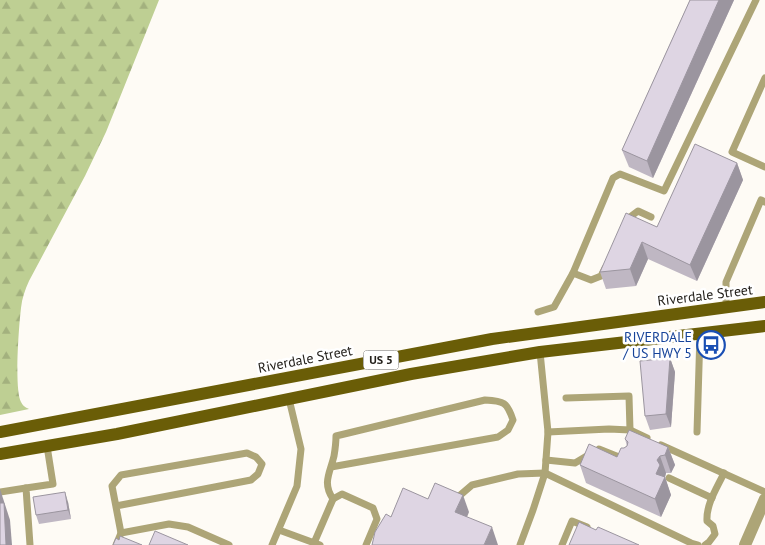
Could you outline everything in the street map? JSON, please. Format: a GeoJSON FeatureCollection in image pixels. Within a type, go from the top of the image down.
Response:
{"type":"FeatureCollection","features":[{"type":"Feature","properties":{"kind":"main road","name":"Riverdale Street"},"geometry":{"type":"LineString","coordinates":[[0,432],[492,339],[765,302]]}},
{"type":"Feature","properties":{"kind":"main road","name":"US 5"},"geometry":{"type":"LineString","coordinates":[[0,454],[411,374],[540,352],[765,326]]}},
{"type":"Feature","properties":{"kind":"main road"},"geometry":{"type":"LineString","coordinates":[[732,330],[765,332]]}},
{"type":"Feature","properties":{"kind":"street"},"geometry":{"type":"LineString","coordinates":[[745,545],[763,507]]}},
{"type":"Feature","properties":{"kind":"lane"},"geometry":{"type":"LineString","coordinates":[[538,312],[554,307],[573,273],[613,178],[620,174],[664,191],[756,0]]}},
{"type":"Feature","properties":{"kind":"lane"},"geometry":{"type":"LineString","coordinates":[[765,78],[732,152],[765,167]]}},
{"type":"Feature","properties":{"kind":"lane"},"geometry":{"type":"LineString","coordinates":[[726,307],[726,282],[761,200],[765,202]]}},
{"type":"Feature","properties":{"kind":"lane"},"geometry":{"type":"LineString","coordinates":[[626,225],[630,217],[638,211],[651,217]]}},
{"type":"Feature","properties":{"kind":"lane"},"geometry":{"type":"LineString","coordinates":[[573,273],[591,280],[601,276],[609,259]]}},
{"type":"Feature","properties":{"kind":"lane"},"geometry":{"type":"LineString","coordinates":[[698,432],[700,333]]}},
{"type":"Feature","properties":{"kind":"lane"},"geometry":{"type":"LineString","coordinates":[[520,545],[545,473],[548,432],[540,352]]}},
{"type":"Feature","properties":{"kind":"lane"},"geometry":{"type":"LineString","coordinates":[[566,398],[629,396],[630,430]]}},
{"type":"Feature","properties":{"kind":"lane"},"geometry":{"type":"LineString","coordinates":[[272,545],[297,486],[301,449],[290,399]]}},
{"type":"Feature","properties":{"kind":"lane"},"geometry":{"type":"LineString","coordinates":[[331,467],[498,438],[508,430],[513,420],[508,406],[499,401],[485,400],[336,436],[327,482],[328,492],[333,499]]}},
{"type":"Feature","properties":{"kind":"lane"},"geometry":{"type":"LineString","coordinates":[[548,432],[630,430],[765,492]]}},
{"type":"Feature","properties":{"kind":"lane"},"geometry":{"type":"LineString","coordinates":[[0,492],[53,484],[48,446]]}},
{"type":"Feature","properties":{"kind":"lane"},"geometry":{"type":"LineString","coordinates":[[546,460],[575,463],[598,449],[629,461]]}},
{"type":"Feature","properties":{"kind":"lane"},"geometry":{"type":"LineString","coordinates":[[116,506],[251,480],[258,474],[262,464],[256,457],[247,453],[121,475],[112,486],[121,533],[116,545]]}},
{"type":"Feature","properties":{"kind":"lane"},"geometry":{"type":"LineString","coordinates":[[458,497],[472,484],[518,474],[545,473],[691,544],[698,545]]}},
{"type":"Feature","properties":{"kind":"lane"},"geometry":{"type":"LineString","coordinates":[[705,545],[710,542],[715,534],[713,526],[707,521],[707,514],[712,498],[724,473]]}},
{"type":"Feature","properties":{"kind":"lane"},"geometry":{"type":"LineString","coordinates":[[669,478],[712,498]]}},
{"type":"Feature","properties":{"kind":"lane"},"geometry":{"type":"LineString","coordinates":[[26,488],[30,545]]}},
{"type":"Feature","properties":{"kind":"lane"},"geometry":{"type":"LineString","coordinates":[[279,530],[317,544],[333,499],[342,494],[373,508],[377,519],[366,545]]}},
{"type":"Feature","properties":{"kind":"lane"},"geometry":{"type":"LineString","coordinates":[[562,545],[572,521],[596,531]]}},
{"type":"Feature","properties":{"kind":"lane"},"geometry":{"type":"LineString","coordinates":[[121,533],[169,524],[188,527],[229,545]]}},
{"type":"Feature","properties":{"kind":"green space"},"geometry":{"type":"Polygon","coordinates":[[[0,0],[159,0],[106,132],[24,294],[21,304],[19,328],[18,384],[21,402],[29,409],[0,415],[0,0]]]}},
{"type":"Feature","properties":{"kind":"building"},"geometry":{"type":"Polygon","coordinates":[[[690,0],[719,0],[647,161],[622,150],[690,0]]]}},
{"type":"Feature","properties":{"kind":"building"},"geometry":{"type":"Polygon","coordinates":[[[695,144],[737,163],[690,265],[642,242],[630,269],[600,272],[626,213],[657,227],[695,144]]]}},
{"type":"Feature","properties":{"kind":"building"},"geometry":{"type":"Polygon","coordinates":[[[670,358],[666,414],[645,416],[640,361],[670,358]]]}},
{"type":"Feature","properties":{"kind":"building"},"geometry":{"type":"Polygon","coordinates":[[[629,430],[668,447],[665,455],[660,456],[657,460],[660,465],[656,474],[665,477],[655,499],[580,465],[589,444],[617,457],[621,448],[627,446],[628,442],[625,439],[629,430]]]}},
{"type":"Feature","properties":{"kind":"building"},"geometry":{"type":"Polygon","coordinates":[[[435,483],[463,495],[455,512],[492,527],[484,545],[372,545],[375,532],[386,514],[391,517],[403,488],[428,499],[435,483]]]}},
{"type":"Feature","properties":{"kind":"building"},"geometry":{"type":"Polygon","coordinates":[[[65,492],[68,510],[36,515],[33,497],[65,492]]]}},
{"type":"Feature","properties":{"kind":"building"},"geometry":{"type":"Polygon","coordinates":[[[0,503],[4,503],[6,545],[0,545],[0,503]]]}},
{"type":"Feature","properties":{"kind":"building"},"geometry":{"type":"Polygon","coordinates":[[[579,522],[596,530],[598,527],[639,545],[569,545],[579,522]]]}},
{"type":"Feature","properties":{"kind":"building"},"geometry":{"type":"Polygon","coordinates":[[[155,531],[188,545],[149,545],[155,531]]]}},
{"type":"Feature","properties":{"kind":"building"},"geometry":{"type":"Polygon","coordinates":[[[120,536],[142,545],[113,545],[116,538],[119,540],[120,536]]]}},
{"type":"Feature","properties":{"kind":"place","name":"RIVERDALE / US HWY 5"},"geometry":{"type":"Point","coordinates":[711,345]}}]}
